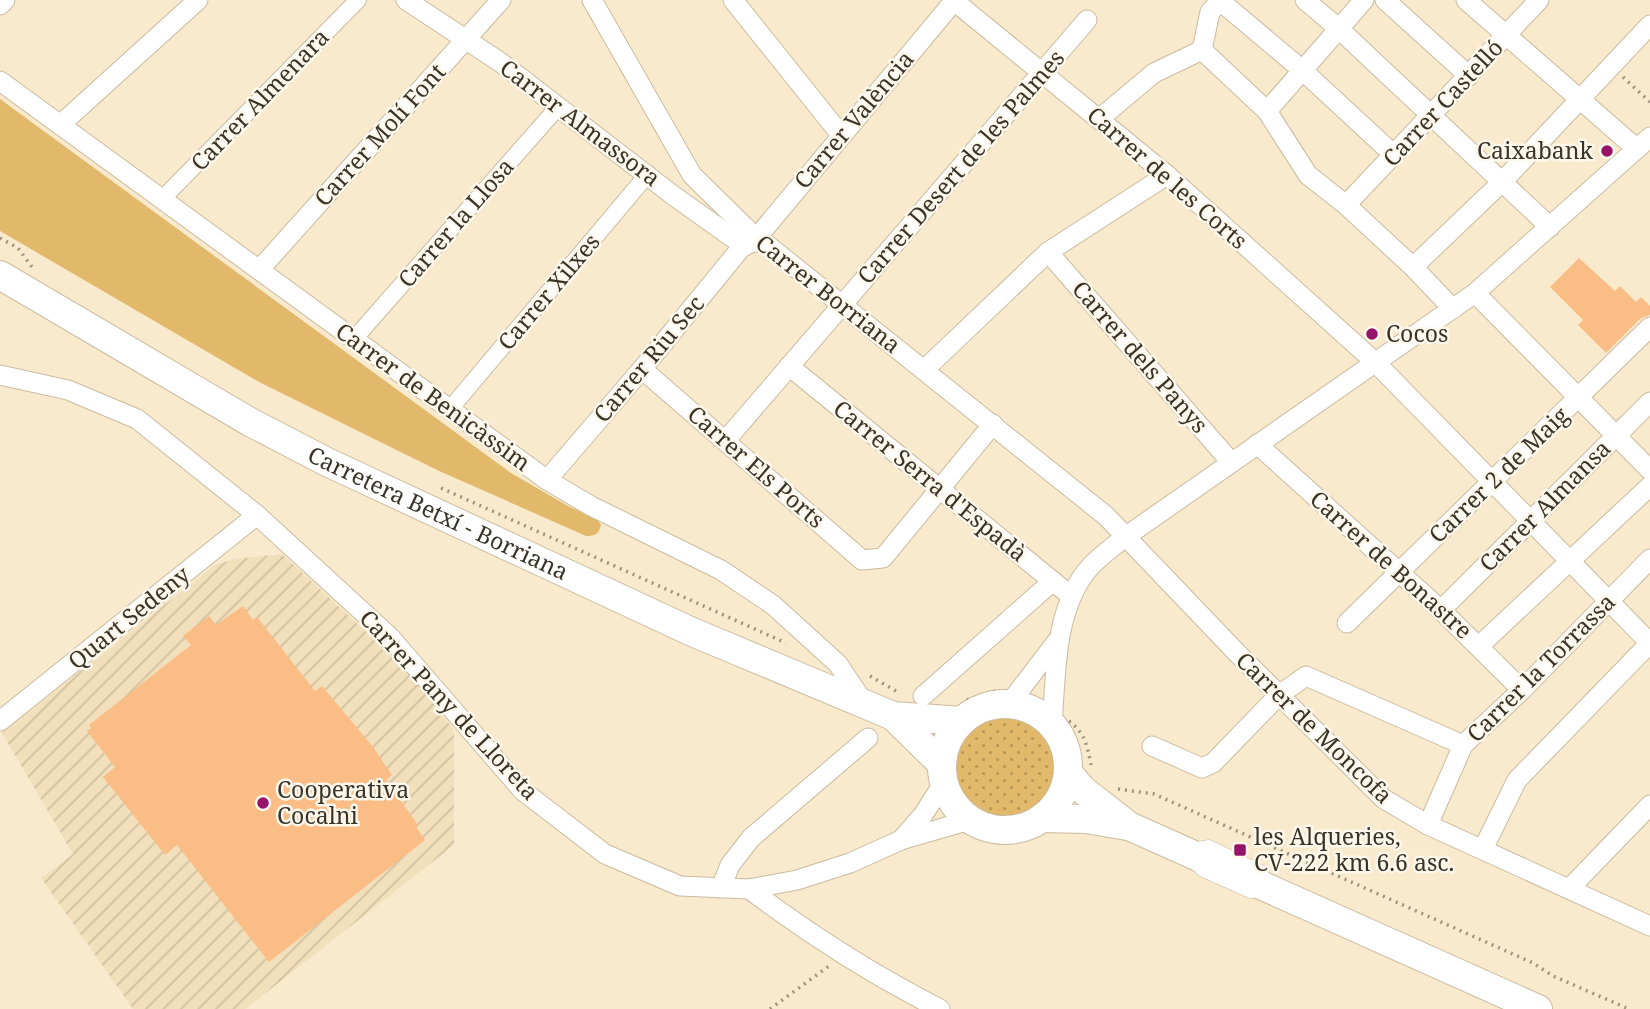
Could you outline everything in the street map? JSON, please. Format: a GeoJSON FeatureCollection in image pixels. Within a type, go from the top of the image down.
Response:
{"type":"FeatureCollection","features":[{"type":"Feature","properties":{"kind":"main road","name":"Carretera Betxí - Borriana"},"geometry":{"type":"LineString","coordinates":[[0,275],[250,422],[327,462],[690,631],[893,716],[962,721]]}},
{"type":"Feature","properties":{"kind":"main road"},"geometry":{"type":"LineString","coordinates":[[1009,704],[1040,715],[1052,725],[1062,739],[1067,755],[1068,773],[1064,790],[1055,805],[1042,818],[1026,827],[1007,830],[988,828],[970,820],[954,803],[943,773],[945,748],[951,734],[962,721],[976,711],[992,705],[1009,704]]}},
{"type":"Feature","properties":{"kind":"main road","name":"Carretera Betxí - Borriana"},"geometry":{"type":"LineString","coordinates":[[893,716],[943,773]]}},
{"type":"Feature","properties":{"kind":"main road"},"geometry":{"type":"LineString","coordinates":[[1068,773],[1083,790],[1129,826],[1538,1009]]}},
{"type":"Feature","properties":{"kind":"main road"},"geometry":{"type":"LineString","coordinates":[[1042,818],[1086,819],[1129,826]]}},
{"type":"Feature","properties":{"kind":"street"},"geometry":{"type":"LineString","coordinates":[[0,5],[5,0]]}},
{"type":"Feature","properties":{"kind":"street"},"geometry":{"type":"LineString","coordinates":[[60,125],[198,0]]}},
{"type":"Feature","properties":{"kind":"street","name":"Carrer Almenara"},"geometry":{"type":"LineString","coordinates":[[162,200],[358,0]]}},
{"type":"Feature","properties":{"kind":"street","name":"Carrer Almassora"},"geometry":{"type":"LineString","coordinates":[[406,0],[466,39],[559,106],[674,196],[733,238],[754,241]]}},
{"type":"Feature","properties":{"kind":"street","name":"Carrer Molí Font"},"geometry":{"type":"LineString","coordinates":[[259,270],[501,0]]}},
{"type":"Feature","properties":{"kind":"street","name":"Carrer Borriana"},"geometry":{"type":"LineString","coordinates":[[592,0],[692,175],[747,229],[754,241],[765,244],[925,369],[1107,516],[1125,537]]}},
{"type":"Feature","properties":{"kind":"street"},"geometry":{"type":"LineString","coordinates":[[733,0],[841,135]]}},
{"type":"Feature","properties":{"kind":"street","name":"Carrer València"},"geometry":{"type":"LineString","coordinates":[[754,241],[954,0]]}},
{"type":"Feature","properties":{"kind":"street","name":"Carrer de les Corts"},"geometry":{"type":"LineString","coordinates":[[954,0],[1167,175],[1375,362],[1650,643]]}},
{"type":"Feature","properties":{"kind":"street"},"geometry":{"type":"LineString","coordinates":[[1202,50],[1210,12],[1220,0],[1301,69],[1394,155]]}},
{"type":"Feature","properties":{"kind":"street"},"geometry":{"type":"LineString","coordinates":[[1305,0],[1550,227]]}},
{"type":"Feature","properties":{"kind":"street"},"geometry":{"type":"LineString","coordinates":[[1267,111],[1364,0]]}},
{"type":"Feature","properties":{"kind":"street"},"geometry":{"type":"LineString","coordinates":[[1385,0],[1469,76]]}},
{"type":"Feature","properties":{"kind":"street"},"geometry":{"type":"LineString","coordinates":[[1052,725],[1059,639],[1072,596],[1085,572],[1125,537],[1475,293],[1644,143],[1581,99],[1466,0]]}},
{"type":"Feature","properties":{"kind":"street","name":"Carrer Castelló"},"geometry":{"type":"LineString","coordinates":[[1346,205],[1539,0]]}},
{"type":"Feature","properties":{"kind":"street","name":"Carrer Desert de les Palmes"},"geometry":{"type":"LineString","coordinates":[[726,440],[1087,20]]}},
{"type":"Feature","properties":{"kind":"street"},"geometry":{"type":"LineString","coordinates":[[1413,267],[1502,182],[1650,25]]}},
{"type":"Feature","properties":{"kind":"street"},"geometry":{"type":"LineString","coordinates":[[1202,50],[1267,111],[1308,175],[1346,205],[1413,267],[1453,309]]}},
{"type":"Feature","properties":{"kind":"street"},"geometry":{"type":"LineString","coordinates":[[1099,119],[1154,73],[1202,50]]}},
{"type":"Feature","properties":{"kind":"street","name":"Carrer de Benicàssim"},"geometry":{"type":"LineString","coordinates":[[0,81],[547,480],[591,506],[721,570],[773,605],[838,664],[864,704]]}},
{"type":"Feature","properties":{"kind":"street","name":"Carrer la Llosa"},"geometry":{"type":"LineString","coordinates":[[354,340],[559,106]]}},
{"type":"Feature","properties":{"kind":"street","name":"Carrer Xilxes"},"geometry":{"type":"LineString","coordinates":[[450,409],[648,174]]}},
{"type":"Feature","properties":{"kind":"street"},"geometry":{"type":"LineString","coordinates":[[674,196],[685,188],[692,175]]}},
{"type":"Feature","properties":{"kind":"street"},"geometry":{"type":"LineString","coordinates":[[925,369],[1048,251],[1167,175]]}},
{"type":"Feature","properties":{"kind":"street","name":"Carrer Riu Sec"},"geometry":{"type":"LineString","coordinates":[[547,480],[741,248],[754,241]]}},
{"type":"Feature","properties":{"kind":"street","name":"Carrer dels Panys"},"geometry":{"type":"LineString","coordinates":[[1048,251],[1231,462]]}},
{"type":"Feature","properties":{"kind":"street"},"geometry":{"type":"LineString","coordinates":[[1475,293],[1650,470]]}},
{"type":"Feature","properties":{"kind":"street","name":"Carrer 2 de Maig"},"geometry":{"type":"LineString","coordinates":[[1347,623],[1650,327]]}},
{"type":"Feature","properties":{"kind":"street","name":"Carrer Serra d'Espadà"},"geometry":{"type":"LineString","coordinates":[[789,366],[1072,596]]}},
{"type":"Feature","properties":{"kind":"street","name":"Carrer Els Ports"},"geometry":{"type":"LineString","coordinates":[[642,369],[862,560],[883,558],[938,489]]}},
{"type":"Feature","properties":{"kind":"street","name":"Carrer Pany de Lloreta"},"geometry":{"type":"LineString","coordinates":[[0,375],[68,390],[136,419],[257,515],[390,637],[523,791],[605,854],[680,886],[749,889],[797,880],[850,863],[901,840],[970,820]]}},
{"type":"Feature","properties":{"kind":"street","name":"Carrer Almansa"},"geometry":{"type":"LineString","coordinates":[[1441,610],[1650,402]]}},
{"type":"Feature","properties":{"kind":"street"},"geometry":{"type":"LineString","coordinates":[[938,489],[993,424]]}},
{"type":"Feature","properties":{"kind":"street","name":"Carrer de Bonastre"},"geometry":{"type":"LineString","coordinates":[[1257,444],[1441,610],[1522,690]]}},
{"type":"Feature","properties":{"kind":"street"},"geometry":{"type":"LineString","coordinates":[[1479,646],[1650,486]]}},
{"type":"Feature","properties":{"kind":"street","name":"Quart Sedeny"},"geometry":{"type":"LineString","coordinates":[[0,721],[257,515]]}},
{"type":"Feature","properties":{"kind":"street","name":"Carrer de Moncofa"},"geometry":{"type":"LineString","coordinates":[[1125,537],[1384,799],[1428,825],[1650,926]]}},
{"type":"Feature","properties":{"kind":"street","name":"Carrer la Torrassa"},"geometry":{"type":"LineString","coordinates":[[1428,825],[1463,745],[1522,690],[1650,559]]}},
{"type":"Feature","properties":{"kind":"street"},"geometry":{"type":"LineString","coordinates":[[923,696],[1053,581]]}},
{"type":"Feature","properties":{"kind":"street"},"geometry":{"type":"LineString","coordinates":[[1009,704],[1059,639]]}},
{"type":"Feature","properties":{"kind":"street"},"geometry":{"type":"LineString","coordinates":[[1483,849],[1517,780],[1650,643]]}},
{"type":"Feature","properties":{"kind":"street"},"geometry":{"type":"LineString","coordinates":[[1152,746],[1202,768],[1213,763],[1279,695],[1306,676],[1463,745]]}},
{"type":"Feature","properties":{"kind":"street"},"geometry":{"type":"LineString","coordinates":[[721,888],[730,865],[751,838],[868,738]]}},
{"type":"Feature","properties":{"kind":"street","name":"Carrer Pany de Lloreta"},"geometry":{"type":"LineString","coordinates":[[901,840],[923,815],[943,773]]}},
{"type":"Feature","properties":{"kind":"street"},"geometry":{"type":"LineString","coordinates":[[1569,889],[1650,805]]}},
{"type":"Feature","properties":{"kind":"street"},"geometry":{"type":"LineString","coordinates":[[749,889],[804,930],[901,990],[940,1009]]}},
{"type":"Feature","properties":{"kind":"path"},"geometry":{"type":"LineString","coordinates":[[1611,66],[1650,102]]}},
{"type":"Feature","properties":{"kind":"path"},"geometry":{"type":"LineString","coordinates":[[770,1009],[845,955]]}},
{"type":"Feature","properties":{"kind":"shaded area"},"geometry":{"type":"Polygon","coordinates":[[[0,99],[511,473],[568,506],[597,519],[601,525],[598,532],[586,536],[437,470],[259,382],[0,231],[0,99]]]}},
{"type":"Feature","properties":{"kind":"shaded area"},"geometry":{"type":"Polygon","coordinates":[[[282,554],[405,668],[454,730],[454,845],[245,1009],[133,1009],[41,878],[73,854],[2,733],[215,565],[234,559],[282,554]]]}},
{"type":"Feature","properties":{"kind":"shaded area"},"geometry":{"type":"Polygon","coordinates":[[[1006,715],[1026,719],[1043,731],[1055,748],[1059,768],[1055,788],[1043,805],[1026,817],[1006,821],[986,817],[969,805],[957,788],[953,768],[957,748],[969,731],[986,719],[1006,715]]]}},
{"type":"Feature","properties":{"kind":"building"},"geometry":{"type":"Polygon","coordinates":[[[1579,258],[1615,291],[1620,286],[1636,302],[1641,297],[1650,306],[1650,315],[1641,318],[1606,353],[1578,325],[1583,320],[1550,287],[1579,258]]]}},
{"type":"Feature","properties":{"kind":"building","name":"Cooperativa Cocalni"},"geometry":{"type":"Polygon","coordinates":[[[243,606],[253,620],[257,617],[315,691],[322,686],[373,747],[392,775],[386,780],[418,825],[416,827],[425,840],[269,962],[177,845],[165,855],[103,777],[115,767],[87,731],[91,728],[89,725],[191,645],[183,636],[209,616],[216,625],[243,606]]]}},
{"type":"Feature","properties":{"kind":"place","name":"Caixabank"},"geometry":{"type":"Point","coordinates":[1607,151]}},
{"type":"Feature","properties":{"kind":"place","name":"Cocos"},"geometry":{"type":"Point","coordinates":[1372,334]}},
{"type":"Feature","properties":{"kind":"place","name":"Cooperativa Cocalni"},"geometry":{"type":"Point","coordinates":[263,803]}},
{"type":"Feature","properties":{"kind":"place","name":"les Alqueries, CV-222 km 6.6 asc."},"geometry":{"type":"Point","coordinates":[1240,850]}}]}
